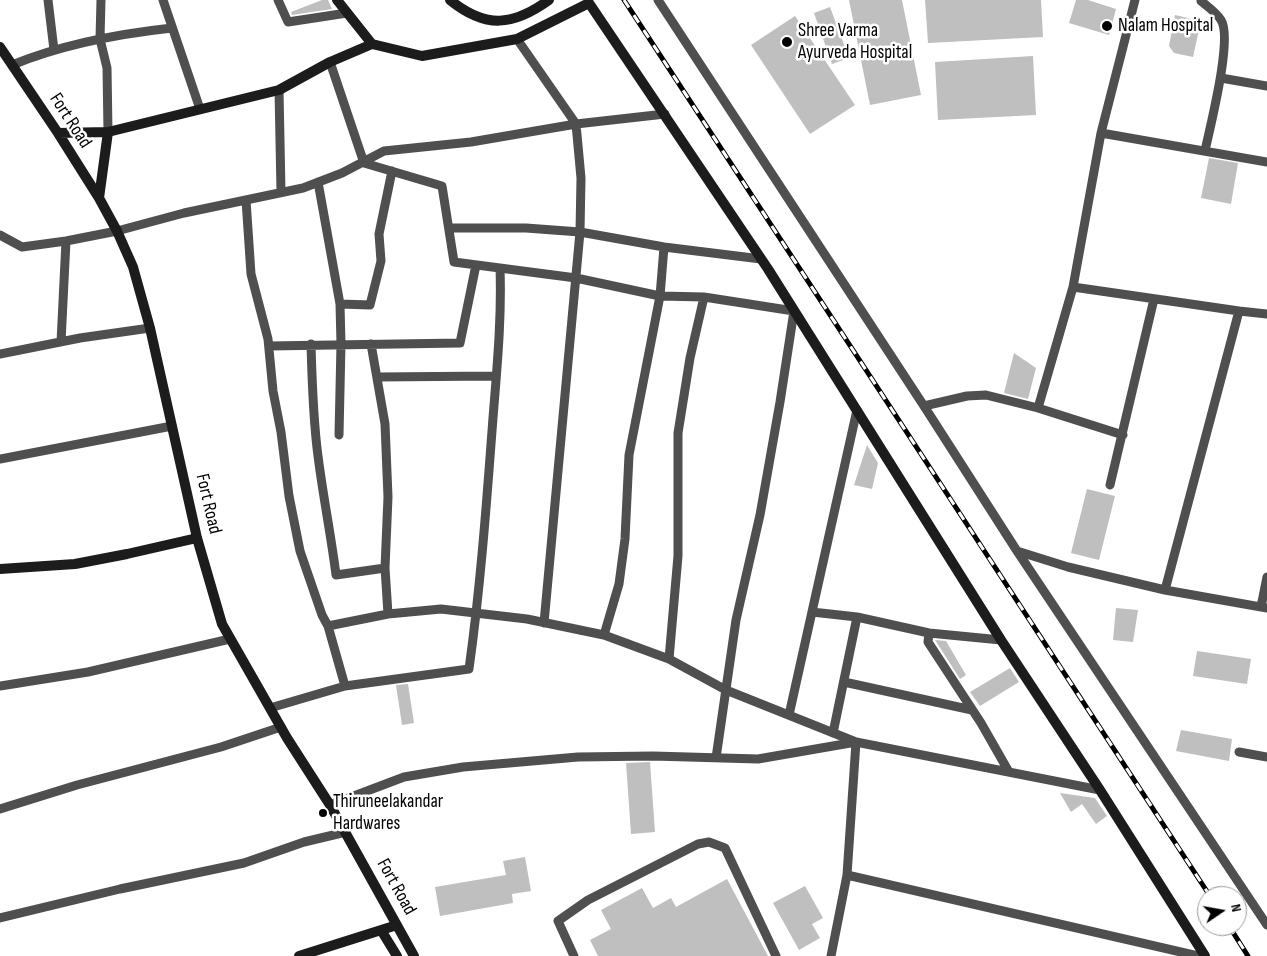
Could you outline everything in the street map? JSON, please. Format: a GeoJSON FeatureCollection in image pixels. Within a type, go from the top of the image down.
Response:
{"type":"FeatureCollection","features":[{"type":"Feature","properties":{"kind":"street"},"geometry":{"type":"LineString","coordinates":[[48,0],[54,50]]}},
{"type":"Feature","properties":{"kind":"street"},"geometry":{"type":"LineString","coordinates":[[99,198],[108,132],[107,68],[100,39],[101,0]]}},
{"type":"Feature","properties":{"kind":"street"},"geometry":{"type":"LineString","coordinates":[[163,0],[200,109]]}},
{"type":"Feature","properties":{"kind":"street"},"geometry":{"type":"LineString","coordinates":[[278,0],[288,22],[347,14]]}},
{"type":"Feature","properties":{"kind":"street"},"geometry":{"type":"LineString","coordinates":[[338,0],[372,44]]}},
{"type":"Feature","properties":{"kind":"street"},"geometry":{"type":"LineString","coordinates":[[450,0],[464,11],[495,21],[506,21],[531,13],[549,0]]}},
{"type":"Feature","properties":{"kind":"street"},"geometry":{"type":"LineString","coordinates":[[658,0],[1017,551],[1267,925]]}},
{"type":"Feature","properties":{"kind":"street"},"geometry":{"type":"LineString","coordinates":[[1038,408],[1073,287],[1101,133],[1135,0]]}},
{"type":"Feature","properties":{"kind":"street"},"geometry":{"type":"LineString","coordinates":[[1199,0],[1222,20],[1224,29],[1221,78],[1205,151]]}},
{"type":"Feature","properties":{"kind":"street"},"geometry":{"type":"LineString","coordinates":[[58,133],[108,132],[279,90],[330,62],[372,44],[422,56],[517,39],[589,3],[761,259],[1001,640],[1206,956]]}},
{"type":"Feature","properties":{"kind":"street"},"geometry":{"type":"LineString","coordinates":[[12,65],[40,53],[100,39],[135,32],[172,28]]}},
{"type":"Feature","properties":{"kind":"street"},"geometry":{"type":"LineString","coordinates":[[517,39],[576,124],[581,178],[580,232],[544,623]]}},
{"type":"Feature","properties":{"kind":"street","name":"Fort Road"},"geometry":{"type":"LineString","coordinates":[[0,48],[58,133],[99,198],[117,231],[133,267],[150,328],[197,538],[222,624],[281,727],[346,832],[414,956]]}},
{"type":"Feature","properties":{"kind":"street"},"geometry":{"type":"LineString","coordinates":[[330,62],[364,163]]}},
{"type":"Feature","properties":{"kind":"street"},"geometry":{"type":"LineString","coordinates":[[1221,78],[1267,86]]}},
{"type":"Feature","properties":{"kind":"street"},"geometry":{"type":"LineString","coordinates":[[279,90],[281,192]]}},
{"type":"Feature","properties":{"kind":"street"},"geometry":{"type":"LineString","coordinates":[[0,235],[22,247],[66,241],[117,231],[184,213],[303,188],[364,163],[384,151],[471,142],[576,124],[665,114]]}},
{"type":"Feature","properties":{"kind":"street"},"geometry":{"type":"LineString","coordinates":[[1101,133],[1267,162]]}},
{"type":"Feature","properties":{"kind":"street"},"geometry":{"type":"LineString","coordinates":[[364,163],[442,186],[454,262],[576,278],[660,296],[704,297],[794,311]]}},
{"type":"Feature","properties":{"kind":"street"},"geometry":{"type":"LineString","coordinates":[[340,304],[370,305],[381,261],[379,234],[392,171]]}},
{"type":"Feature","properties":{"kind":"street"},"geometry":{"type":"LineString","coordinates":[[318,182],[340,304],[339,434]]}},
{"type":"Feature","properties":{"kind":"street"},"geometry":{"type":"LineString","coordinates":[[246,200],[251,274],[269,346],[273,391],[281,432],[289,496],[300,551],[322,615],[328,626],[345,686]]}},
{"type":"Feature","properties":{"kind":"street"},"geometry":{"type":"LineString","coordinates":[[449,228],[526,228],[580,232],[664,247],[761,259]]}},
{"type":"Feature","properties":{"kind":"street"},"geometry":{"type":"LineString","coordinates":[[61,342],[66,241]]}},
{"type":"Feature","properties":{"kind":"street"},"geometry":{"type":"LineString","coordinates":[[604,635],[619,584],[625,540],[630,456],[660,296],[664,247]]}},
{"type":"Feature","properties":{"kind":"street"},"geometry":{"type":"LineString","coordinates":[[269,346],[460,343],[476,265]]}},
{"type":"Feature","properties":{"kind":"street"},"geometry":{"type":"LineString","coordinates":[[270,708],[345,686],[469,669],[476,613],[496,376],[501,305],[500,268]]}},
{"type":"Feature","properties":{"kind":"street"},"geometry":{"type":"LineString","coordinates":[[1073,287],[1267,314]]}},
{"type":"Feature","properties":{"kind":"street"},"geometry":{"type":"LineString","coordinates":[[669,658],[678,556],[678,433],[690,358],[704,297]]}},
{"type":"Feature","properties":{"kind":"street"},"geometry":{"type":"LineString","coordinates":[[1110,485],[1154,299]]}},
{"type":"Feature","properties":{"kind":"street"},"geometry":{"type":"LineString","coordinates":[[716,758],[736,620],[760,514],[779,411],[794,311]]}},
{"type":"Feature","properties":{"kind":"street"},"geometry":{"type":"LineString","coordinates":[[1165,590],[1240,311]]}},
{"type":"Feature","properties":{"kind":"street"},"geometry":{"type":"LineString","coordinates":[[0,354],[150,328]]}},
{"type":"Feature","properties":{"kind":"street"},"geometry":{"type":"LineString","coordinates":[[311,344],[312,401],[318,457],[336,575],[385,568]]}},
{"type":"Feature","properties":{"kind":"street"},"geometry":{"type":"LineString","coordinates":[[371,344],[385,424],[388,497],[385,568],[388,614]]}},
{"type":"Feature","properties":{"kind":"street"},"geometry":{"type":"LineString","coordinates":[[377,377],[496,376]]}},
{"type":"Feature","properties":{"kind":"street"},"geometry":{"type":"LineString","coordinates":[[924,406],[967,396],[986,395],[1038,408],[1123,435]]}},
{"type":"Feature","properties":{"kind":"street"},"geometry":{"type":"LineString","coordinates":[[789,715],[857,410]]}},
{"type":"Feature","properties":{"kind":"street"},"geometry":{"type":"LineString","coordinates":[[0,459],[172,426]]}},
{"type":"Feature","properties":{"kind":"street"},"geometry":{"type":"LineString","coordinates":[[0,569],[75,564],[197,538]]}},
{"type":"Feature","properties":{"kind":"street"},"geometry":{"type":"LineString","coordinates":[[1017,551],[1068,567],[1165,590],[1264,608],[1267,577]]}},
{"type":"Feature","properties":{"kind":"street"},"geometry":{"type":"LineString","coordinates":[[328,626],[388,614],[441,609],[544,623],[604,635],[669,658],[726,690],[856,742],[1100,790]]}},
{"type":"Feature","properties":{"kind":"street"},"geometry":{"type":"LineString","coordinates":[[812,612],[857,617],[929,633],[1001,640]]}},
{"type":"Feature","properties":{"kind":"street"},"geometry":{"type":"LineString","coordinates":[[832,733],[857,617]]}},
{"type":"Feature","properties":{"kind":"street"},"geometry":{"type":"LineString","coordinates":[[929,633],[928,642],[1009,772]]}},
{"type":"Feature","properties":{"kind":"street"},"geometry":{"type":"LineString","coordinates":[[0,686],[88,672],[230,638]]}},
{"type":"Feature","properties":{"kind":"street"},"geometry":{"type":"LineString","coordinates":[[844,682],[972,710]]}},
{"type":"Feature","properties":{"kind":"street"},"geometry":{"type":"LineString","coordinates":[[0,809],[77,784],[221,747],[281,727]]}},
{"type":"Feature","properties":{"kind":"street"},"geometry":{"type":"LineString","coordinates":[[330,805],[404,777],[463,768],[578,758],[653,756],[758,759],[856,742]]}},
{"type":"Feature","properties":{"kind":"street"},"geometry":{"type":"LineString","coordinates":[[832,956],[846,875],[856,742]]}},
{"type":"Feature","properties":{"kind":"street"},"geometry":{"type":"LineString","coordinates":[[1239,752],[1267,757]]}},
{"type":"Feature","properties":{"kind":"street"},"geometry":{"type":"LineString","coordinates":[[0,918],[120,889],[244,863],[304,842],[346,832]]}},
{"type":"Feature","properties":{"kind":"street"},"geometry":{"type":"LineString","coordinates":[[574,956],[558,921],[588,900],[698,844],[709,842],[724,848],[776,956]]}},
{"type":"Feature","properties":{"kind":"street"},"geometry":{"type":"LineString","coordinates":[[846,875],[1198,956]]}},
{"type":"Feature","properties":{"kind":"street"},"geometry":{"type":"LineString","coordinates":[[299,956],[397,925]]}},
{"type":"Feature","properties":{"kind":"street"},"geometry":{"type":"LineString","coordinates":[[382,930],[397,956]]}},
{"type":"Feature","properties":{"kind":"building"},"geometry":{"type":"Polygon","coordinates":[[[322,0],[328,0],[332,9],[292,15],[291,12],[322,0]]]}},
{"type":"Feature","properties":{"kind":"building"},"geometry":{"type":"Polygon","coordinates":[[[849,0],[902,0],[921,95],[870,105],[849,0]]]}},
{"type":"Feature","properties":{"kind":"building"},"geometry":{"type":"Polygon","coordinates":[[[925,0],[1041,0],[1043,37],[928,43],[925,0]]]}},
{"type":"Feature","properties":{"kind":"building"},"geometry":{"type":"Polygon","coordinates":[[[1076,0],[1088,0],[1116,9],[1109,35],[1069,23],[1076,0]]]}},
{"type":"Feature","properties":{"kind":"building"},"geometry":{"type":"Polygon","coordinates":[[[830,7],[849,58],[832,64],[814,13],[830,7]]]}},
{"type":"Feature","properties":{"kind":"building"},"geometry":{"type":"Polygon","coordinates":[[[1175,15],[1201,21],[1193,57],[1174,53],[1169,46],[1175,15]]]}},
{"type":"Feature","properties":{"kind":"building"},"geometry":{"type":"Polygon","coordinates":[[[795,16],[855,105],[810,134],[751,45],[795,16]]]}},
{"type":"Feature","properties":{"kind":"building"},"geometry":{"type":"Polygon","coordinates":[[[1033,56],[1036,115],[938,120],[935,62],[1033,56]]]}},
{"type":"Feature","properties":{"kind":"building"},"geometry":{"type":"Polygon","coordinates":[[[1209,158],[1238,163],[1231,204],[1201,198],[1209,158]]]}},
{"type":"Feature","properties":{"kind":"building"},"geometry":{"type":"Polygon","coordinates":[[[1014,353],[1036,368],[1028,399],[1004,393],[1014,353]]]}},
{"type":"Feature","properties":{"kind":"building"},"geometry":{"type":"Polygon","coordinates":[[[867,445],[878,463],[872,489],[854,485],[867,445]]]}},
{"type":"Feature","properties":{"kind":"building"},"geometry":{"type":"Polygon","coordinates":[[[1087,489],[1115,496],[1099,560],[1071,553],[1087,489]]]}},
{"type":"Feature","properties":{"kind":"building"},"geometry":{"type":"Polygon","coordinates":[[[1116,608],[1138,610],[1133,642],[1113,640],[1116,608]]]}},
{"type":"Feature","properties":{"kind":"building"},"geometry":{"type":"Polygon","coordinates":[[[935,640],[946,641],[966,675],[960,679],[935,640]]]}},
{"type":"Feature","properties":{"kind":"building"},"geometry":{"type":"Polygon","coordinates":[[[1197,651],[1251,659],[1247,684],[1193,676],[1197,651]]]}},
{"type":"Feature","properties":{"kind":"building"},"geometry":{"type":"Polygon","coordinates":[[[1010,668],[1019,682],[980,706],[970,692],[1010,668]]]}},
{"type":"Feature","properties":{"kind":"building"},"geometry":{"type":"Polygon","coordinates":[[[408,684],[414,723],[402,725],[396,685],[408,684]]]}},
{"type":"Feature","properties":{"kind":"building"},"geometry":{"type":"Polygon","coordinates":[[[1181,730],[1232,739],[1229,761],[1176,751],[1181,730]]]}},
{"type":"Feature","properties":{"kind":"building"},"geometry":{"type":"Polygon","coordinates":[[[650,762],[655,832],[631,834],[626,763],[650,762]]]}},
{"type":"Feature","properties":{"kind":"building"},"geometry":{"type":"Polygon","coordinates":[[[1060,793],[1095,798],[1107,816],[1096,824],[1082,804],[1071,812],[1060,793]]]}},
{"type":"Feature","properties":{"kind":"building"},"geometry":{"type":"Polygon","coordinates":[[[525,857],[531,891],[512,894],[513,903],[440,916],[435,887],[506,875],[503,861],[525,857]]]}},
{"type":"Feature","properties":{"kind":"building"},"geometry":{"type":"Polygon","coordinates":[[[727,879],[768,956],[598,956],[590,940],[611,929],[601,910],[642,888],[653,908],[671,898],[676,907],[727,879]]]}},
{"type":"Feature","properties":{"kind":"building"},"geometry":{"type":"Polygon","coordinates":[[[805,886],[823,918],[812,924],[820,938],[799,950],[773,903],[805,886]]]}},
{"type":"Feature","properties":{"kind":"railway"},"geometry":{"type":"LineString","coordinates":[[624,0],[1203,886]]}},
{"type":"Feature","properties":{"kind":"railway"},"geometry":{"type":"LineString","coordinates":[[1235,936],[1248,956]]}},
{"type":"Feature","properties":{"kind":"place","name":"Nalam Hospital"},"geometry":{"type":"Point","coordinates":[1107,26]}},
{"type":"Feature","properties":{"kind":"place","name":"Shree Varma Ayurveda Hospital"},"geometry":{"type":"Point","coordinates":[787,42]}},
{"type":"Feature","properties":{"kind":"place","name":"Thiruneelakandar Hardwares"},"geometry":{"type":"Point","coordinates":[323,813]}}]}
